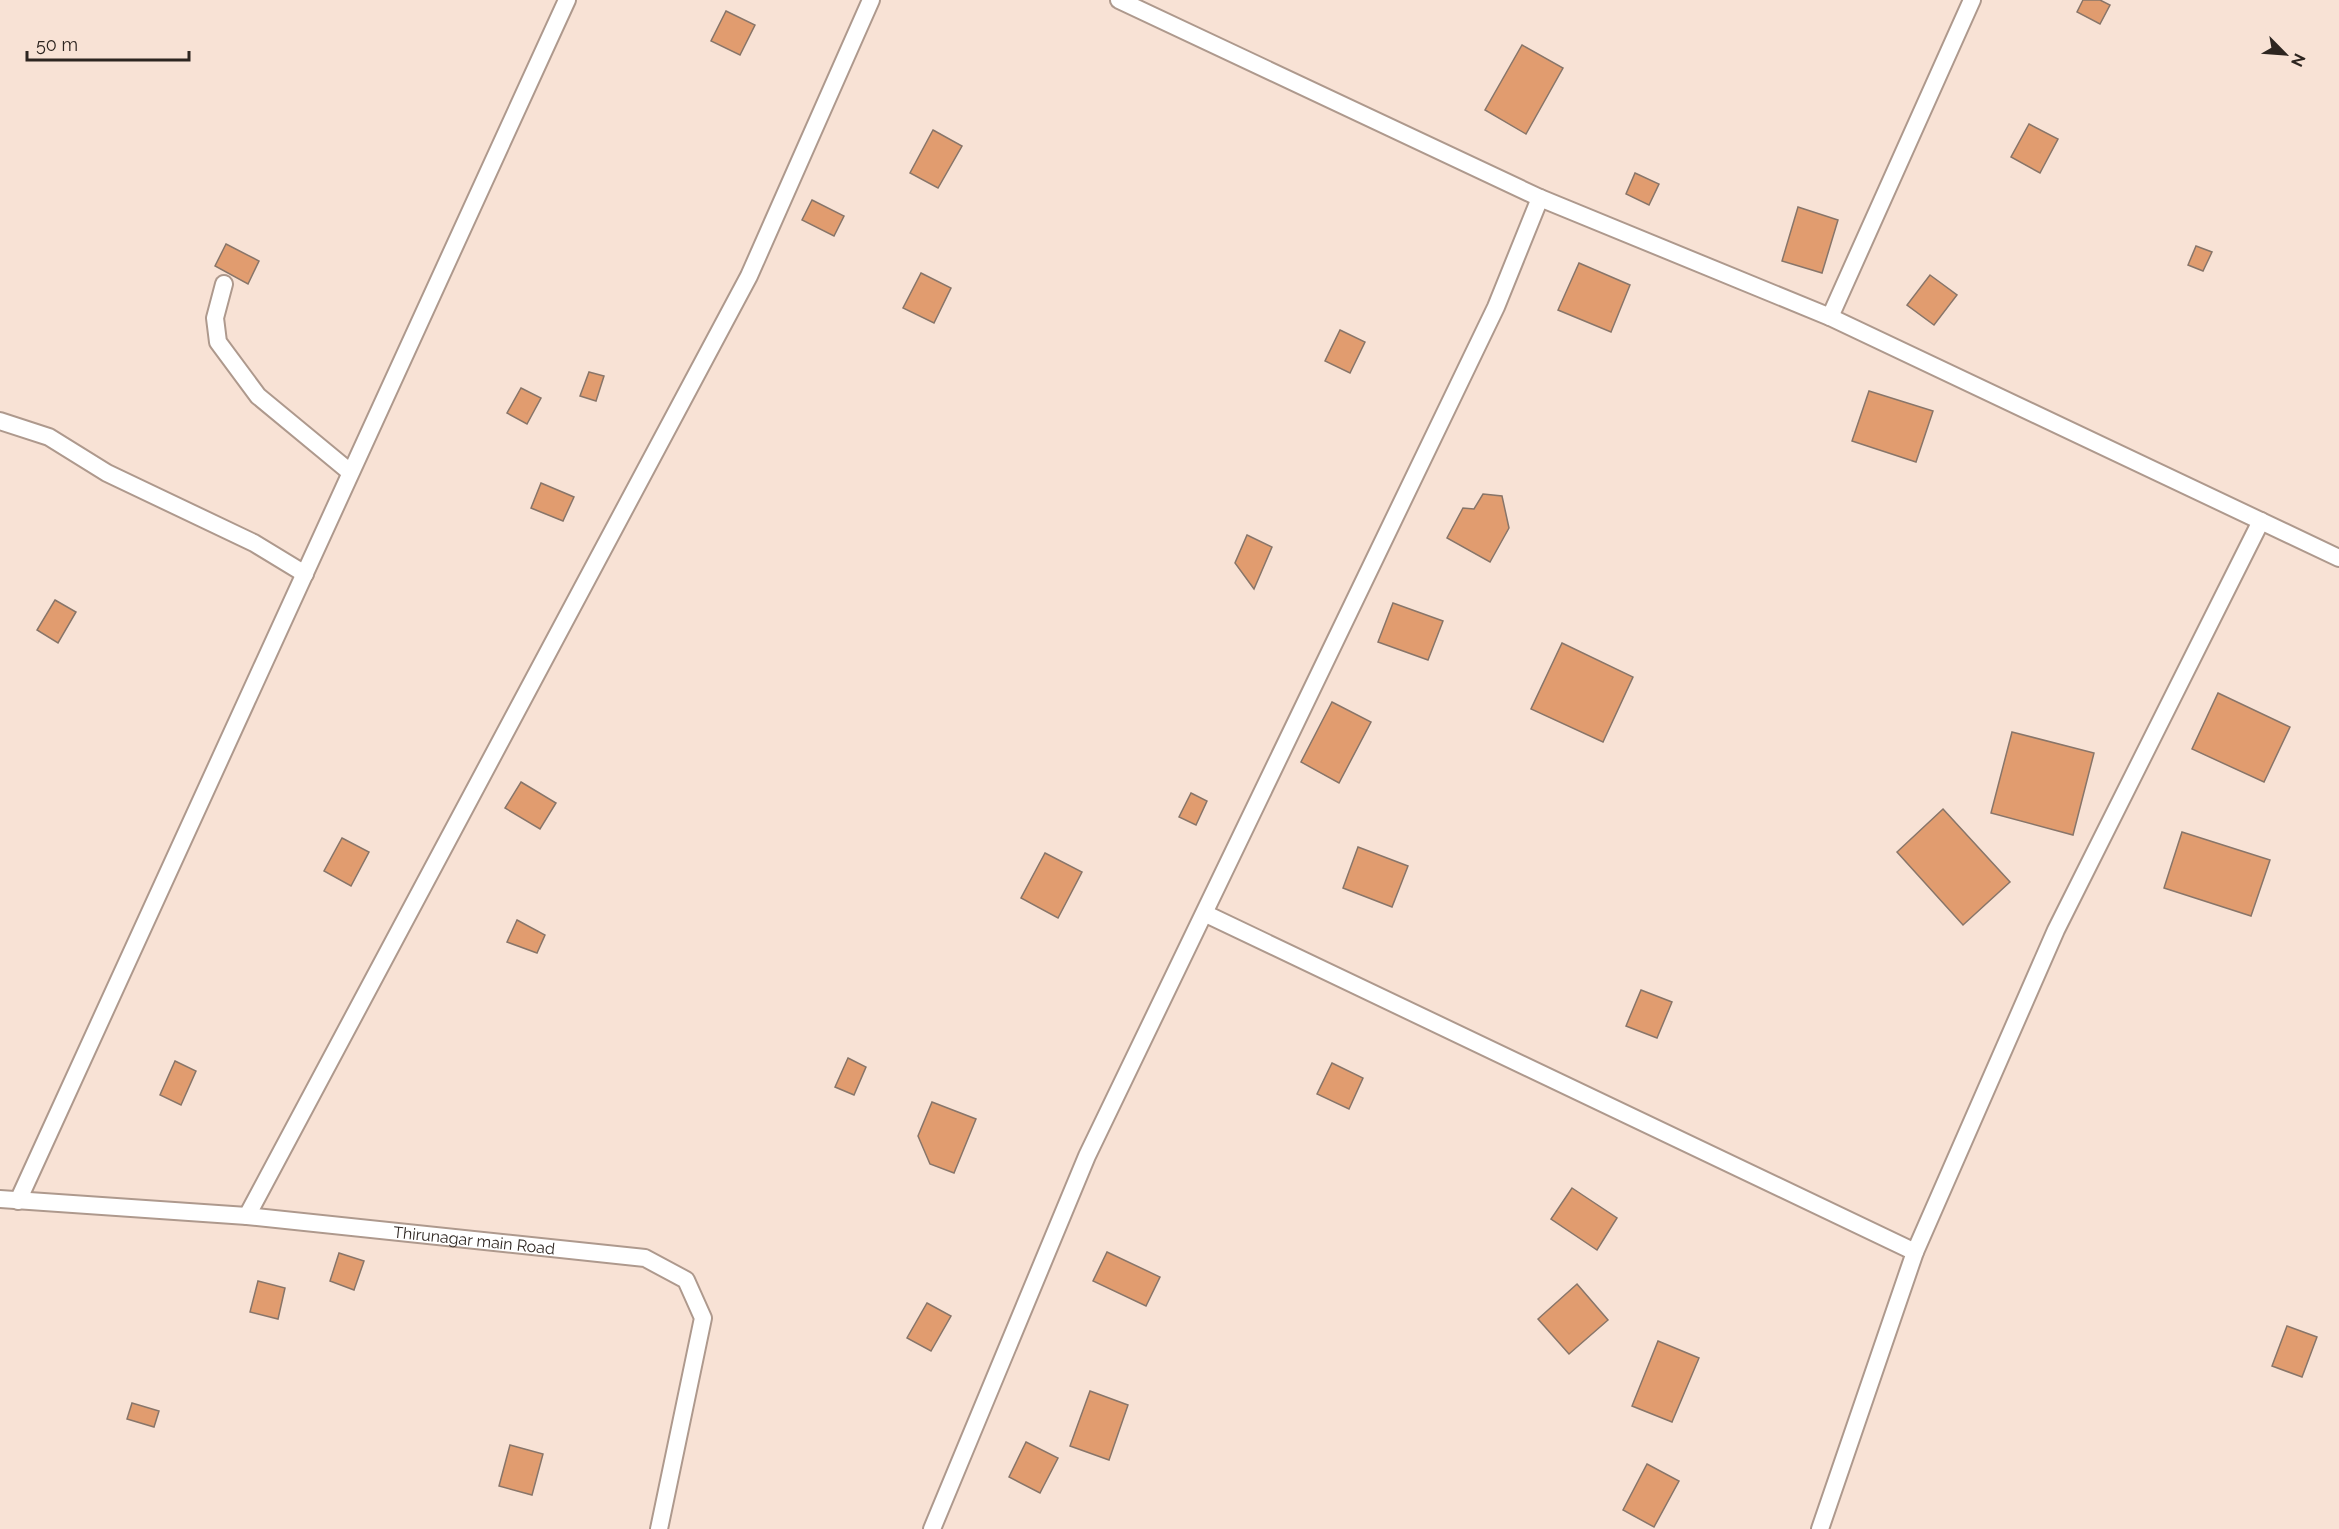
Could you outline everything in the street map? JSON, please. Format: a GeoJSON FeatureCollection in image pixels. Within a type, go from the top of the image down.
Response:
{"type":"FeatureCollection","features":[{"type":"Feature","properties":{"kind":"street"},"geometry":{"type":"LineString","coordinates":[[18,1200],[567,0]]}},
{"type":"Feature","properties":{"kind":"street"},"geometry":{"type":"LineString","coordinates":[[247,1216],[749,276],[870,0]]}},
{"type":"Feature","properties":{"kind":"street"},"geometry":{"type":"LineString","coordinates":[[1119,0],[1540,198],[1830,317],[2339,558]]}},
{"type":"Feature","properties":{"kind":"street"},"geometry":{"type":"LineString","coordinates":[[1830,317],[1972,0]]}},
{"type":"Feature","properties":{"kind":"street"},"geometry":{"type":"LineString","coordinates":[[932,1529],[1087,1156],[1206,914],[1496,307],[1540,198]]}},
{"type":"Feature","properties":{"kind":"street"},"geometry":{"type":"LineString","coordinates":[[224,284],[215,318],[218,342],[258,396],[350,471]]}},
{"type":"Feature","properties":{"kind":"street"},"geometry":{"type":"LineString","coordinates":[[0,421],[49,437],[107,472],[254,543],[305,574]]}},
{"type":"Feature","properties":{"kind":"street"},"geometry":{"type":"LineString","coordinates":[[1820,1529],[1916,1252],[2056,930],[2261,521]]}},
{"type":"Feature","properties":{"kind":"street"},"geometry":{"type":"LineString","coordinates":[[1206,914],[1916,1252]]}},
{"type":"Feature","properties":{"kind":"street","name":"Thirunagar main Road"},"geometry":{"type":"LineString","coordinates":[[0,1199],[247,1216],[645,1258],[686,1280],[703,1318],[659,1529]]}},
{"type":"Feature","properties":{"kind":"building"},"geometry":{"type":"Polygon","coordinates":[[[2083,0],[2100,0],[2110,5],[2100,24],[2077,12],[2083,0]]]}},
{"type":"Feature","properties":{"kind":"building"},"geometry":{"type":"Polygon","coordinates":[[[726,11],[755,25],[740,55],[711,41],[726,11]]]}},
{"type":"Feature","properties":{"kind":"building"},"geometry":{"type":"Polygon","coordinates":[[[1522,45],[1563,68],[1526,134],[1485,110],[1522,45]]]}},
{"type":"Feature","properties":{"kind":"building"},"geometry":{"type":"Polygon","coordinates":[[[2029,124],[2058,139],[2040,173],[2011,157],[2029,124]]]}},
{"type":"Feature","properties":{"kind":"building"},"geometry":{"type":"Polygon","coordinates":[[[933,130],[962,146],[938,188],[910,173],[933,130]]]}},
{"type":"Feature","properties":{"kind":"building"},"geometry":{"type":"Polygon","coordinates":[[[1635,173],[1659,184],[1649,205],[1626,194],[1635,173]]]}},
{"type":"Feature","properties":{"kind":"building"},"geometry":{"type":"Polygon","coordinates":[[[812,200],[844,216],[834,236],[802,220],[812,200]]]}},
{"type":"Feature","properties":{"kind":"building"},"geometry":{"type":"Polygon","coordinates":[[[1798,207],[1838,220],[1822,273],[1782,261],[1798,207]]]}},
{"type":"Feature","properties":{"kind":"building"},"geometry":{"type":"Polygon","coordinates":[[[226,244],[259,261],[248,284],[215,266],[226,244]]]}},
{"type":"Feature","properties":{"kind":"building"},"geometry":{"type":"Polygon","coordinates":[[[2196,246],[2212,252],[2203,271],[2188,265],[2196,246]]]}},
{"type":"Feature","properties":{"kind":"building"},"geometry":{"type":"Polygon","coordinates":[[[1579,263],[1630,285],[1611,332],[1558,310],[1579,263]]]}},
{"type":"Feature","properties":{"kind":"building"},"geometry":{"type":"Polygon","coordinates":[[[921,273],[951,288],[934,323],[903,308],[921,273]]]}},
{"type":"Feature","properties":{"kind":"building"},"geometry":{"type":"Polygon","coordinates":[[[1930,275],[1957,295],[1934,325],[1907,305],[1930,275]]]}},
{"type":"Feature","properties":{"kind":"building"},"geometry":{"type":"Polygon","coordinates":[[[1340,330],[1365,342],[1350,373],[1325,361],[1340,330]]]}},
{"type":"Feature","properties":{"kind":"building"},"geometry":{"type":"Polygon","coordinates":[[[589,372],[604,376],[596,401],[580,396],[589,372]]]}},
{"type":"Feature","properties":{"kind":"building"},"geometry":{"type":"Polygon","coordinates":[[[521,388],[541,398],[527,424],[507,413],[521,388]]]}},
{"type":"Feature","properties":{"kind":"building"},"geometry":{"type":"Polygon","coordinates":[[[1869,391],[1933,411],[1916,462],[1852,441],[1869,391]]]}},
{"type":"Feature","properties":{"kind":"building"},"geometry":{"type":"Polygon","coordinates":[[[541,483],[574,497],[563,521],[531,508],[541,483]]]}},
{"type":"Feature","properties":{"kind":"building"},"geometry":{"type":"Polygon","coordinates":[[[1483,494],[1502,496],[1509,528],[1490,562],[1447,538],[1463,508],[1474,509],[1483,494]]]}},
{"type":"Feature","properties":{"kind":"building"},"geometry":{"type":"Polygon","coordinates":[[[1247,535],[1272,547],[1254,589],[1235,563],[1247,535]]]}},
{"type":"Feature","properties":{"kind":"building"},"geometry":{"type":"Polygon","coordinates":[[[55,600],[76,612],[58,643],[37,630],[55,600]]]}},
{"type":"Feature","properties":{"kind":"building"},"geometry":{"type":"Polygon","coordinates":[[[1393,603],[1443,621],[1428,660],[1378,642],[1393,603]]]}},
{"type":"Feature","properties":{"kind":"building"},"geometry":{"type":"Polygon","coordinates":[[[1562,643],[1633,677],[1603,742],[1531,709],[1562,643]]]}},
{"type":"Feature","properties":{"kind":"building"},"geometry":{"type":"Polygon","coordinates":[[[2218,693],[2290,727],[2264,782],[2192,749],[2218,693]]]}},
{"type":"Feature","properties":{"kind":"building"},"geometry":{"type":"Polygon","coordinates":[[[1332,702],[1371,722],[1339,783],[1301,762],[1332,702]]]}},
{"type":"Feature","properties":{"kind":"building"},"geometry":{"type":"Polygon","coordinates":[[[2012,732],[2094,753],[2073,835],[1991,813],[2012,732]]]}},
{"type":"Feature","properties":{"kind":"building"},"geometry":{"type":"Polygon","coordinates":[[[521,782],[556,803],[540,829],[505,808],[521,782]]]}},
{"type":"Feature","properties":{"kind":"building"},"geometry":{"type":"Polygon","coordinates":[[[1191,793],[1207,801],[1196,825],[1179,817],[1191,793]]]}},
{"type":"Feature","properties":{"kind":"building"},"geometry":{"type":"Polygon","coordinates":[[[1943,809],[2010,882],[1963,925],[1897,852],[1943,809]]]}},
{"type":"Feature","properties":{"kind":"building"},"geometry":{"type":"Polygon","coordinates":[[[2182,832],[2270,860],[2251,916],[2164,888],[2182,832]]]}},
{"type":"Feature","properties":{"kind":"building"},"geometry":{"type":"Polygon","coordinates":[[[342,838],[369,852],[351,886],[324,871],[342,838]]]}},
{"type":"Feature","properties":{"kind":"building"},"geometry":{"type":"Polygon","coordinates":[[[1358,847],[1408,866],[1392,907],[1343,888],[1358,847]]]}},
{"type":"Feature","properties":{"kind":"building"},"geometry":{"type":"Polygon","coordinates":[[[1045,853],[1082,872],[1058,918],[1021,898],[1045,853]]]}},
{"type":"Feature","properties":{"kind":"building"},"geometry":{"type":"Polygon","coordinates":[[[517,920],[545,935],[537,953],[507,942],[517,920]]]}},
{"type":"Feature","properties":{"kind":"building"},"geometry":{"type":"Polygon","coordinates":[[[1641,990],[1672,1002],[1657,1038],[1626,1026],[1641,990]]]}},
{"type":"Feature","properties":{"kind":"building"},"geometry":{"type":"Polygon","coordinates":[[[848,1058],[866,1067],[854,1095],[835,1087],[848,1058]]]}},
{"type":"Feature","properties":{"kind":"building"},"geometry":{"type":"Polygon","coordinates":[[[175,1061],[196,1071],[181,1105],[160,1095],[175,1061]]]}},
{"type":"Feature","properties":{"kind":"building"},"geometry":{"type":"Polygon","coordinates":[[[1332,1063],[1363,1078],[1349,1109],[1317,1094],[1332,1063]]]}},
{"type":"Feature","properties":{"kind":"building"},"geometry":{"type":"Polygon","coordinates":[[[932,1102],[976,1119],[954,1173],[930,1164],[918,1136],[932,1102]]]}},
{"type":"Feature","properties":{"kind":"building"},"geometry":{"type":"Polygon","coordinates":[[[1572,1188],[1617,1218],[1597,1250],[1551,1219],[1572,1188]]]}},
{"type":"Feature","properties":{"kind":"building"},"geometry":{"type":"Polygon","coordinates":[[[1107,1252],[1160,1277],[1146,1306],[1093,1281],[1107,1252]]]}},
{"type":"Feature","properties":{"kind":"building"},"geometry":{"type":"Polygon","coordinates":[[[339,1253],[364,1261],[354,1290],[330,1281],[339,1253]]]}},
{"type":"Feature","properties":{"kind":"building"},"geometry":{"type":"Polygon","coordinates":[[[258,1281],[285,1288],[278,1319],[250,1312],[258,1281]]]}},
{"type":"Feature","properties":{"kind":"building"},"geometry":{"type":"Polygon","coordinates":[[[1577,1284],[1608,1320],[1569,1354],[1538,1319],[1577,1284]]]}},
{"type":"Feature","properties":{"kind":"building"},"geometry":{"type":"Polygon","coordinates":[[[927,1303],[951,1316],[931,1351],[907,1338],[927,1303]]]}},
{"type":"Feature","properties":{"kind":"building"},"geometry":{"type":"Polygon","coordinates":[[[2287,1326],[2317,1337],[2302,1377],[2272,1366],[2287,1326]]]}},
{"type":"Feature","properties":{"kind":"building"},"geometry":{"type":"Polygon","coordinates":[[[1658,1341],[1699,1358],[1672,1422],[1632,1406],[1658,1341]]]}},
{"type":"Feature","properties":{"kind":"building"},"geometry":{"type":"Polygon","coordinates":[[[1090,1391],[1128,1405],[1109,1460],[1070,1446],[1090,1391]]]}},
{"type":"Feature","properties":{"kind":"building"},"geometry":{"type":"Polygon","coordinates":[[[132,1403],[159,1411],[154,1427],[127,1419],[132,1403]]]}},
{"type":"Feature","properties":{"kind":"building"},"geometry":{"type":"Polygon","coordinates":[[[1026,1442],[1058,1458],[1040,1493],[1009,1477],[1026,1442]]]}},
{"type":"Feature","properties":{"kind":"building"},"geometry":{"type":"Polygon","coordinates":[[[510,1445],[543,1454],[532,1495],[499,1486],[510,1445]]]}},
{"type":"Feature","properties":{"kind":"building"},"geometry":{"type":"Polygon","coordinates":[[[1647,1464],[1679,1481],[1654,1527],[1623,1510],[1647,1464]]]}}]}
